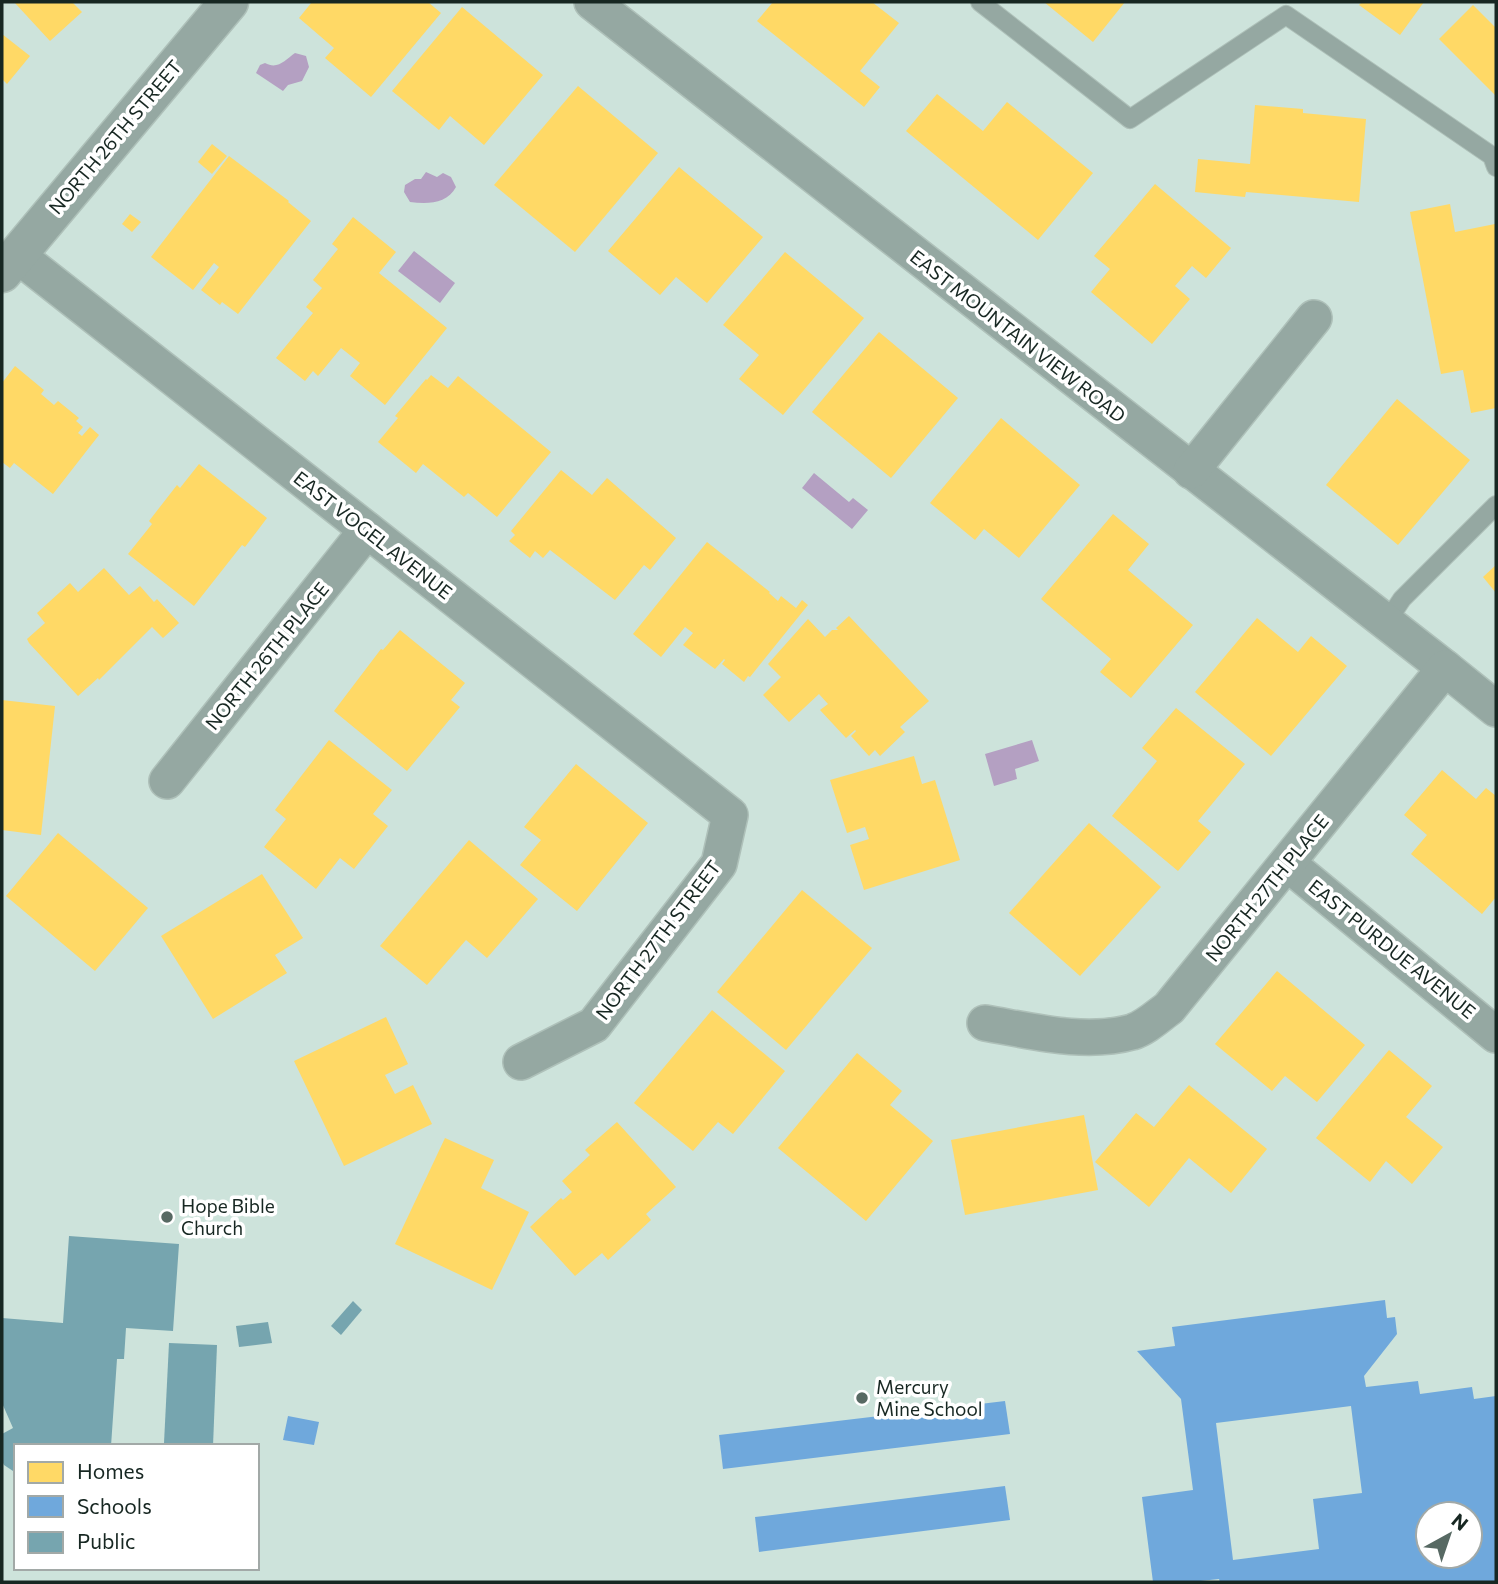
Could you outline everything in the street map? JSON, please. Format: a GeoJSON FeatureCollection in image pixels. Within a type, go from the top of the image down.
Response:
{"type":"FeatureCollection","features":[{"type":"Feature","properties":{"kind":"street","name":"NORTH 26TH STREET"},"geometry":{"type":"LineString","coordinates":[[9,264],[229,2]]}},
{"type":"Feature","properties":{"kind":"street","name":"EAST MOUNTAIN VIEW ROAD"},"geometry":{"type":"LineString","coordinates":[[592,2],[1445,668]]}},
{"type":"Feature","properties":{"kind":"street","name":"EAST VOGEL AVENUE"},"geometry":{"type":"LineString","coordinates":[[9,264],[367,530],[730,816]]}},
{"type":"Feature","properties":{"kind":"street"},"geometry":{"type":"LineString","coordinates":[[1191,471],[1314,318]]}},
{"type":"Feature","properties":{"kind":"street","name":"NORTH 26TH PLACE"},"geometry":{"type":"LineString","coordinates":[[167,781],[367,530]]}},
{"type":"Feature","properties":{"kind":"street"},"geometry":{"type":"LineString","coordinates":[[1445,668],[1496,709]]}},
{"type":"Feature","properties":{"kind":"street","name":"NORTH 27TH PLACE"},"geometry":{"type":"LineString","coordinates":[[985,1023],[1058,1035],[1101,1037],[1135,1031],[1170,1008],[1445,668]]}},
{"type":"Feature","properties":{"kind":"street","name":"NORTH 27TH STREET"},"geometry":{"type":"LineString","coordinates":[[521,1062],[594,1025],[719,864],[730,816]]}},
{"type":"Feature","properties":{"kind":"street","name":"EAST PURDUE AVENUE"},"geometry":{"type":"LineString","coordinates":[[1287,863],[1496,1035]]}},
{"type":"Feature","properties":{"kind":"lane"},"geometry":{"type":"LineString","coordinates":[[980,2],[1130,119],[1286,15],[1492,156],[1496,167]]}},
{"type":"Feature","properties":{"kind":"lane"},"geometry":{"type":"LineString","coordinates":[[1386,623],[1402,599],[1496,505]]}},
{"type":"Feature","properties":{"kind":"shaded area"},"geometry":{"type":"Polygon","coordinates":[[[295,53],[306,56],[309,67],[302,81],[288,85],[283,91],[256,73],[260,65],[278,65],[295,53]]]}},
{"type":"Feature","properties":{"kind":"shaded area"},"geometry":{"type":"Polygon","coordinates":[[[426,172],[437,177],[443,173],[451,177],[456,187],[442,200],[430,203],[410,202],[404,192],[405,185],[415,179],[421,179],[426,172]]]}},
{"type":"Feature","properties":{"kind":"shaded area"},"geometry":{"type":"Polygon","coordinates":[[[414,251],[455,283],[440,303],[398,271],[414,251]]]}},
{"type":"Feature","properties":{"kind":"shaded area"},"geometry":{"type":"Polygon","coordinates":[[[814,473],[849,502],[853,498],[868,510],[852,529],[802,488],[814,473]]]}},
{"type":"Feature","properties":{"kind":"shaded area"},"geometry":{"type":"Polygon","coordinates":[[[1032,740],[1039,761],[1015,769],[1017,779],[994,786],[985,754],[1032,740]]]}},
{"type":"Feature","properties":{"kind":"building: Homes"},"geometry":{"type":"Polygon","coordinates":[[[14,2],[72,2],[82,12],[50,41],[14,2]]]}},
{"type":"Feature","properties":{"kind":"building: Homes"},"geometry":{"type":"Polygon","coordinates":[[[312,2],[428,2],[441,13],[371,97],[325,58],[334,48],[299,18],[312,2]]]}},
{"type":"Feature","properties":{"kind":"building: Homes"},"geometry":{"type":"Polygon","coordinates":[[[773,2],[872,2],[899,23],[860,71],[880,87],[864,107],[757,21],[773,2]]]}},
{"type":"Feature","properties":{"kind":"building: Homes"},"geometry":{"type":"Polygon","coordinates":[[[1044,2],[1125,2],[1093,42],[1044,2]]]}},
{"type":"Feature","properties":{"kind":"building: Homes"},"geometry":{"type":"Polygon","coordinates":[[[1362,2],[1424,2],[1400,35],[1359,5],[1362,2]]]}},
{"type":"Feature","properties":{"kind":"building: Homes"},"geometry":{"type":"Polygon","coordinates":[[[1473,5],[1496,28],[1496,96],[1439,39],[1473,5]]]}},
{"type":"Feature","properties":{"kind":"building: Homes"},"geometry":{"type":"Polygon","coordinates":[[[462,7],[543,75],[484,145],[450,116],[439,130],[392,91],[462,7]]]}},
{"type":"Feature","properties":{"kind":"building: Homes"},"geometry":{"type":"Polygon","coordinates":[[[2,34],[30,56],[7,84],[2,79],[2,34]]]}},
{"type":"Feature","properties":{"kind":"building: Homes"},"geometry":{"type":"Polygon","coordinates":[[[578,86],[658,153],[575,252],[494,185],[578,86]]]}},
{"type":"Feature","properties":{"kind":"building: Homes"},"geometry":{"type":"Polygon","coordinates":[[[937,94],[983,131],[1007,102],[1093,173],[1038,240],[906,131],[937,94]]]}},
{"type":"Feature","properties":{"kind":"building: Homes"},"geometry":{"type":"Polygon","coordinates":[[[1255,105],[1366,119],[1359,202],[1246,192],[1245,197],[1195,192],[1198,159],[1250,164],[1255,105]]]}},
{"type":"Feature","properties":{"kind":"building: Homes"},"geometry":{"type":"Polygon","coordinates":[[[212,144],[227,156],[212,174],[198,162],[212,144]]]}},
{"type":"Feature","properties":{"kind":"building: Homes"},"geometry":{"type":"Polygon","coordinates":[[[229,156],[311,221],[238,314],[222,302],[220,305],[201,290],[219,267],[214,263],[193,290],[151,257],[229,156]]]}},
{"type":"Feature","properties":{"kind":"building: Homes"},"geometry":{"type":"Polygon","coordinates":[[[679,167],[763,237],[707,303],[676,277],[660,295],[608,251],[679,167]]]}},
{"type":"Feature","properties":{"kind":"building: Homes"},"geometry":{"type":"Polygon","coordinates":[[[1155,184],[1231,248],[1206,278],[1192,266],[1175,286],[1190,299],[1152,344],[1091,292],[1110,269],[1094,256],[1155,184]]]}},
{"type":"Feature","properties":{"kind":"building: Homes"},"geometry":{"type":"Polygon","coordinates":[[[1450,204],[1455,232],[1495,224],[1496,230],[1496,408],[1471,413],[1463,370],[1441,374],[1410,212],[1450,204]]]}},
{"type":"Feature","properties":{"kind":"building: Homes"},"geometry":{"type":"Polygon","coordinates":[[[130,214],[141,222],[132,232],[122,224],[130,214]]]}},
{"type":"Feature","properties":{"kind":"building: Homes"},"geometry":{"type":"Polygon","coordinates":[[[353,217],[396,252],[379,273],[447,328],[385,405],[350,376],[360,363],[341,348],[318,376],[313,371],[305,381],[276,358],[313,313],[306,307],[322,288],[313,280],[338,249],[332,244],[353,217]]]}},
{"type":"Feature","properties":{"kind":"building: Homes"},"geometry":{"type":"Polygon","coordinates":[[[785,252],[864,318],[783,415],[739,379],[759,355],[723,325],[785,252]]]}},
{"type":"Feature","properties":{"kind":"building: Homes"},"geometry":{"type":"Polygon","coordinates":[[[879,332],[958,398],[891,478],[812,412],[879,332]]]}},
{"type":"Feature","properties":{"kind":"building: Homes"},"geometry":{"type":"Polygon","coordinates":[[[15,366],[44,390],[41,394],[54,405],[58,401],[79,418],[76,421],[83,427],[78,433],[82,436],[90,427],[99,435],[53,494],[14,463],[10,468],[2,462],[2,383],[15,366]]]}},
{"type":"Feature","properties":{"kind":"building: Homes"},"geometry":{"type":"Polygon","coordinates":[[[431,375],[448,388],[458,376],[551,452],[497,517],[468,493],[464,497],[423,464],[416,473],[378,442],[398,418],[395,416],[431,375]]]}},
{"type":"Feature","properties":{"kind":"building: Homes"},"geometry":{"type":"Polygon","coordinates":[[[1397,399],[1470,460],[1398,545],[1326,485],[1397,399]]]}},
{"type":"Feature","properties":{"kind":"building: Homes"},"geometry":{"type":"Polygon","coordinates":[[[1001,418],[1080,485],[1019,558],[984,529],[975,540],[930,503],[1001,418]]]}},
{"type":"Feature","properties":{"kind":"building: Homes"},"geometry":{"type":"Polygon","coordinates":[[[199,464],[267,518],[194,606],[128,554],[152,524],[149,521],[177,485],[180,488],[199,464]]]}},
{"type":"Feature","properties":{"kind":"building: Homes"},"geometry":{"type":"Polygon","coordinates":[[[561,470],[592,495],[607,478],[676,538],[650,570],[644,565],[615,600],[550,550],[543,558],[535,551],[530,558],[509,541],[515,535],[511,531],[561,470]]]}},
{"type":"Feature","properties":{"kind":"building: Homes"},"geometry":{"type":"Polygon","coordinates":[[[1113,514],[1149,544],[1128,570],[1193,625],[1131,698],[1100,672],[1111,659],[1041,599],[1113,514]]]}},
{"type":"Feature","properties":{"kind":"building: Homes"},"geometry":{"type":"Polygon","coordinates":[[[707,542],[778,601],[781,596],[796,608],[802,600],[808,605],[744,682],[722,664],[724,659],[715,669],[683,645],[693,633],[685,627],[661,657],[633,634],[707,542]]]}},
{"type":"Feature","properties":{"kind":"building: Homes"},"geometry":{"type":"Polygon","coordinates":[[[1496,565],[1496,593],[1483,577],[1496,565]]]}},
{"type":"Feature","properties":{"kind":"building: Homes"},"geometry":{"type":"Polygon","coordinates":[[[104,568],[129,595],[140,586],[154,602],[157,599],[179,623],[163,638],[152,627],[99,680],[98,678],[78,696],[27,639],[45,623],[37,613],[70,583],[78,592],[104,568]]]}},
{"type":"Feature","properties":{"kind":"building: Homes"},"geometry":{"type":"Polygon","coordinates":[[[849,616],[929,701],[900,727],[905,732],[880,756],[875,750],[869,756],[851,736],[855,730],[846,738],[820,710],[828,704],[819,694],[789,722],[763,695],[781,677],[768,664],[808,619],[825,637],[832,630],[838,630],[836,628],[849,616]]]}},
{"type":"Feature","properties":{"kind":"building: Homes"},"geometry":{"type":"Polygon","coordinates":[[[1257,618],[1298,652],[1311,636],[1347,666],[1271,756],[1195,692],[1257,618]]]}},
{"type":"Feature","properties":{"kind":"building: Homes"},"geometry":{"type":"Polygon","coordinates":[[[400,630],[465,683],[451,700],[460,707],[407,771],[334,711],[381,649],[383,650],[400,630]]]}},
{"type":"Feature","properties":{"kind":"building: Homes"},"geometry":{"type":"Polygon","coordinates":[[[2,700],[55,706],[41,835],[2,830],[2,700]]]}},
{"type":"Feature","properties":{"kind":"building: Homes"},"geometry":{"type":"Polygon","coordinates":[[[1176,708],[1245,764],[1198,821],[1211,832],[1178,871],[1112,816],[1157,761],[1142,748],[1176,708]]]}},
{"type":"Feature","properties":{"kind":"building: Homes"},"geometry":{"type":"Polygon","coordinates":[[[329,740],[392,790],[373,814],[388,826],[354,869],[340,858],[316,889],[264,847],[286,819],[275,810],[329,740]]]}},
{"type":"Feature","properties":{"kind":"building: Homes"},"geometry":{"type":"Polygon","coordinates":[[[914,756],[922,784],[935,780],[960,860],[864,890],[850,845],[869,839],[865,827],[847,833],[830,780],[914,756]]]}},
{"type":"Feature","properties":{"kind":"building: Homes"},"geometry":{"type":"Polygon","coordinates":[[[576,764],[648,823],[577,911],[520,865],[541,840],[524,827],[576,764]]]}},
{"type":"Feature","properties":{"kind":"building: Homes"},"geometry":{"type":"Polygon","coordinates":[[[1442,770],[1476,799],[1486,788],[1496,796],[1496,897],[1482,914],[1411,854],[1427,835],[1404,815],[1442,770]]]}},
{"type":"Feature","properties":{"kind":"building: Homes"},"geometry":{"type":"Polygon","coordinates":[[[1089,823],[1161,887],[1080,976],[1009,913],[1089,823]]]}},
{"type":"Feature","properties":{"kind":"building: Homes"},"geometry":{"type":"Polygon","coordinates":[[[58,833],[148,908],[95,971],[6,896],[58,833]]]}},
{"type":"Feature","properties":{"kind":"building: Homes"},"geometry":{"type":"Polygon","coordinates":[[[469,840],[538,899],[487,958],[466,940],[427,985],[380,946],[469,840]]]}},
{"type":"Feature","properties":{"kind":"building: Homes"},"geometry":{"type":"Polygon","coordinates":[[[262,874],[303,938],[275,955],[287,973],[213,1019],[161,936],[262,874]]]}},
{"type":"Feature","properties":{"kind":"building: Homes"},"geometry":{"type":"Polygon","coordinates":[[[802,890],[872,948],[786,1050],[717,992],[802,890]]]}},
{"type":"Feature","properties":{"kind":"building: Homes"},"geometry":{"type":"Polygon","coordinates":[[[1277,971],[1365,1045],[1317,1102],[1285,1076],[1272,1091],[1215,1044],[1277,971]]]}},
{"type":"Feature","properties":{"kind":"building: Homes"},"geometry":{"type":"Polygon","coordinates":[[[712,1010],[785,1071],[733,1134],[718,1122],[693,1151],[634,1103],[712,1010]]]}},
{"type":"Feature","properties":{"kind":"building: Homes"},"geometry":{"type":"Polygon","coordinates":[[[386,1017],[408,1064],[385,1075],[395,1094],[413,1085],[432,1124],[344,1166],[294,1061],[386,1017]]]}},
{"type":"Feature","properties":{"kind":"building: Homes"},"geometry":{"type":"Polygon","coordinates":[[[1389,1050],[1432,1086],[1406,1117],[1443,1147],[1412,1184],[1386,1161],[1370,1182],[1316,1138],[1389,1050]]]}},
{"type":"Feature","properties":{"kind":"building: Homes"},"geometry":{"type":"Polygon","coordinates":[[[857,1053],[902,1091],[890,1105],[933,1141],[866,1221],[778,1148],[857,1053]]]}},
{"type":"Feature","properties":{"kind":"building: Homes"},"geometry":{"type":"Polygon","coordinates":[[[1189,1085],[1267,1149],[1231,1193],[1189,1158],[1149,1207],[1095,1162],[1136,1113],[1154,1127],[1189,1085]]]}},
{"type":"Feature","properties":{"kind":"building: Homes"},"geometry":{"type":"Polygon","coordinates":[[[1084,1115],[1098,1190],[965,1215],[951,1140],[1084,1115]]]}},
{"type":"Feature","properties":{"kind":"building: Homes"},"geometry":{"type":"Polygon","coordinates":[[[617,1122],[676,1187],[646,1214],[651,1220],[608,1260],[602,1253],[575,1276],[530,1227],[561,1198],[563,1200],[572,1192],[562,1181],[590,1155],[585,1150],[617,1122]]]}},
{"type":"Feature","properties":{"kind":"building: Homes"},"geometry":{"type":"Polygon","coordinates":[[[445,1138],[494,1160],[481,1188],[529,1212],[492,1290],[395,1244],[445,1138]]]}},
{"type":"Feature","properties":{"kind":"building: Schools"},"geometry":{"type":"Polygon","coordinates":[[[1385,1300],[1387,1318],[1395,1317],[1397,1334],[1364,1376],[1366,1387],[1418,1381],[1420,1394],[1472,1387],[1474,1399],[1496,1396],[1496,1582],[1220,1582],[1219,1579],[1153,1582],[1142,1497],[1193,1490],[1181,1399],[1137,1351],[1175,1346],[1172,1327],[1385,1300]],[[1351,1406],[1216,1423],[1233,1560],[1319,1549],[1313,1499],[1362,1493],[1351,1406]]]}},
{"type":"Feature","properties":{"kind":"building: Schools"},"geometry":{"type":"Polygon","coordinates":[[[1005,1401],[1010,1434],[723,1469],[719,1435],[1005,1401]]]}},
{"type":"Feature","properties":{"kind":"building: Schools"},"geometry":{"type":"Polygon","coordinates":[[[288,1416],[319,1422],[314,1445],[283,1440],[288,1416]]]}},
{"type":"Feature","properties":{"kind":"building: Schools"},"geometry":{"type":"Polygon","coordinates":[[[1005,1486],[1010,1520],[759,1552],[755,1517],[1005,1486]]]}},
{"type":"Feature","properties":{"kind":"building: Public"},"geometry":{"type":"Polygon","coordinates":[[[69,1236],[179,1244],[173,1331],[126,1328],[124,1359],[117,1359],[111,1444],[14,1444],[14,1472],[2,1461],[2,1434],[13,1428],[2,1403],[2,1318],[63,1323],[69,1236]]]}},
{"type":"Feature","properties":{"kind":"building: Public"},"geometry":{"type":"Polygon","coordinates":[[[353,1301],[362,1310],[341,1335],[331,1326],[353,1301]]]}},
{"type":"Feature","properties":{"kind":"building: Public"},"geometry":{"type":"Polygon","coordinates":[[[268,1322],[272,1343],[239,1347],[236,1326],[268,1322]]]}},
{"type":"Feature","properties":{"kind":"building: Public"},"geometry":{"type":"Polygon","coordinates":[[[169,1343],[217,1345],[213,1444],[164,1443],[169,1343]]]}},
{"type":"Feature","properties":{"kind":"place","name":"Hope Bible Church"},"geometry":{"type":"Point","coordinates":[167,1217]}},
{"type":"Feature","properties":{"kind":"place","name":"Mercury Mine School"},"geometry":{"type":"Point","coordinates":[862,1398]}}]}
